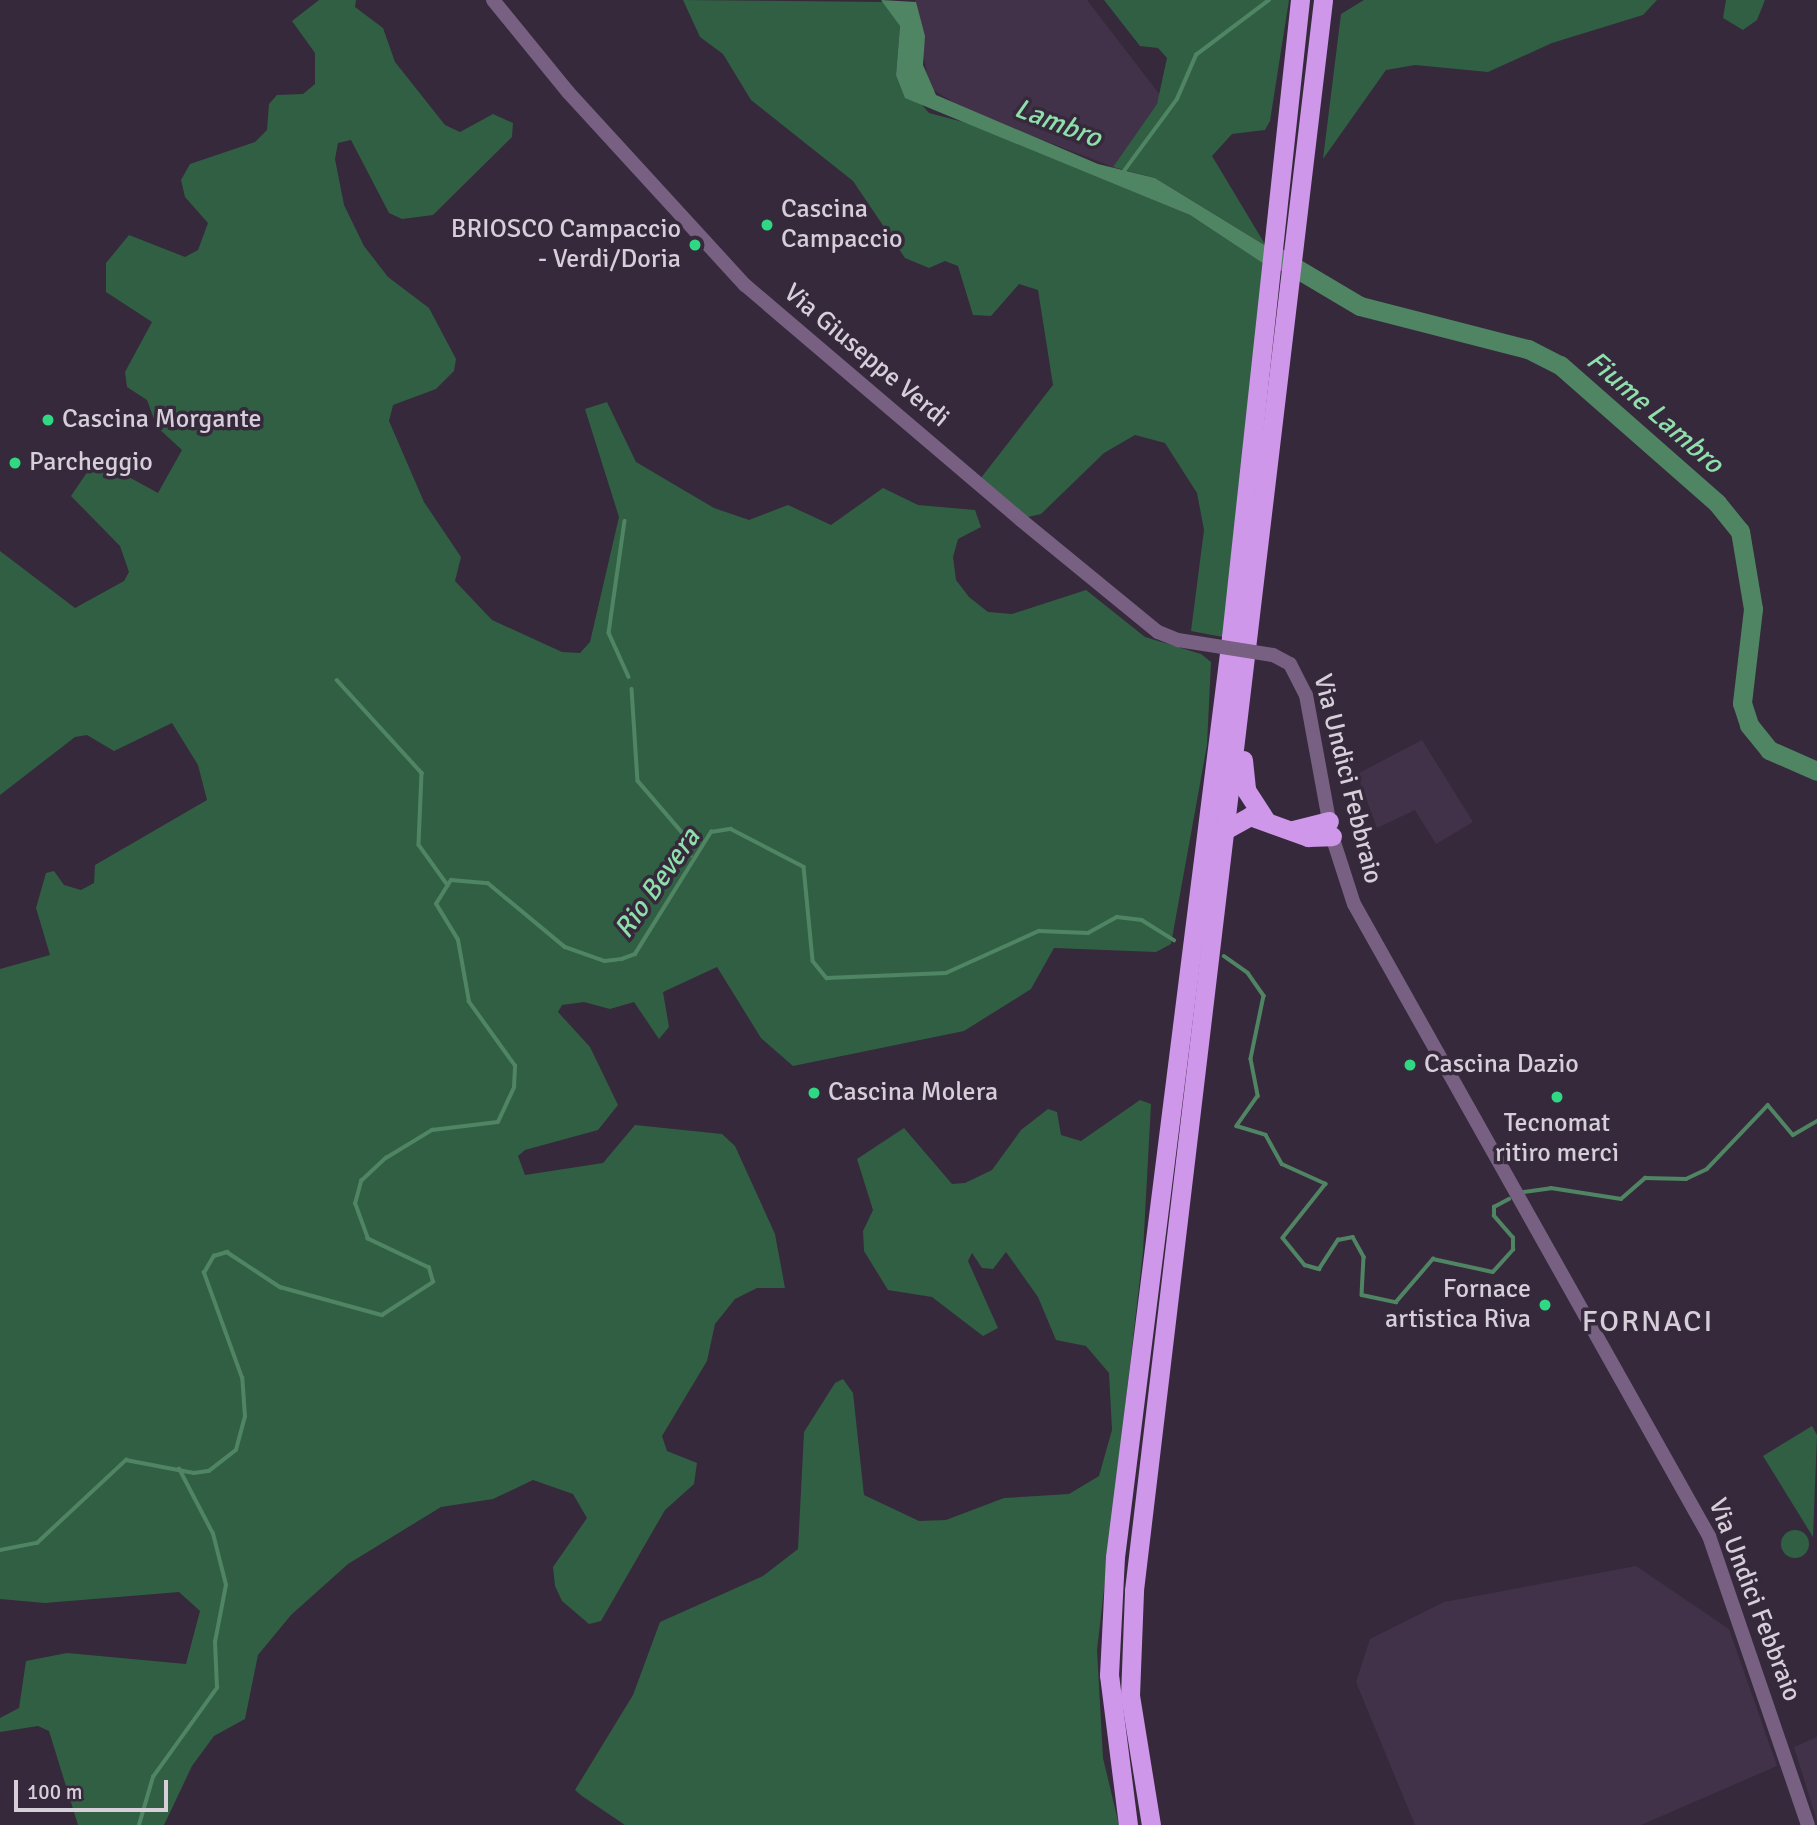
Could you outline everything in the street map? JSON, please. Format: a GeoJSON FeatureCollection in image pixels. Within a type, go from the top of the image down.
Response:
{"type":"FeatureCollection","features":[{"type":"Feature","properties":{"kind":"highway"},"geometry":{"type":"LineString","coordinates":[[1128,1825],[1109,1675],[1115,1558],[1231,638],[1300,0]]}},
{"type":"Feature","properties":{"kind":"highway"},"geometry":{"type":"LineString","coordinates":[[1151,1825],[1128,1655],[1225,830],[1252,630],[1324,0]]}},
{"type":"Feature","properties":{"kind":"highway"},"geometry":{"type":"LineString","coordinates":[[1252,630],[1243,776],[1265,819]]}},
{"type":"Feature","properties":{"kind":"highway"},"geometry":{"type":"LineString","coordinates":[[1225,830],[1241,817],[1265,819],[1290,831],[1330,829]]}},
{"type":"Feature","properties":{"kind":"street","name":"Via Giuseppe Verdi"},"geometry":{"type":"LineString","coordinates":[[494,0],[568,92],[744,285],[1021,520],[1158,632],[1178,640],[1273,655]]}},
{"type":"Feature","properties":{"kind":"street","name":"Via Undici Febbraio"},"geometry":{"type":"LineString","coordinates":[[1273,655],[1290,664],[1306,695],[1330,829],[1354,904],[1709,1536],[1808,1825]]}},
{"type":"Feature","properties":{"kind":"shaded area"},"geometry":{"type":"Polygon","coordinates":[[[319,0],[356,0],[355,7],[383,28],[395,62],[445,125],[460,132],[493,114],[513,123],[512,137],[433,215],[402,219],[389,213],[351,140],[338,143],[335,159],[344,205],[364,246],[388,277],[429,308],[456,359],[454,371],[436,389],[393,405],[389,421],[424,502],[461,557],[455,581],[492,620],[562,652],[580,653],[590,642],[619,517],[585,409],[607,402],[636,462],[714,508],[749,520],[788,505],[831,525],[883,488],[918,505],[975,510],[981,527],[958,539],[953,557],[956,580],[969,597],[988,612],[1012,614],[1086,590],[1145,637],[1201,654],[1211,662],[1207,745],[1171,944],[1156,952],[1054,948],[1031,989],[964,1031],[793,1066],[761,1038],[717,967],[663,992],[669,1027],[659,1039],[634,1002],[610,1009],[584,1002],[562,1005],[558,1012],[590,1047],[618,1105],[598,1130],[525,1150],[518,1156],[525,1175],[603,1163],[635,1125],[722,1134],[735,1146],[775,1234],[785,1288],[757,1288],[735,1299],[715,1324],[707,1361],[662,1436],[667,1451],[697,1463],[694,1484],[665,1510],[601,1621],[589,1624],[562,1601],[555,1586],[553,1567],[587,1518],[573,1494],[533,1480],[493,1499],[441,1507],[348,1564],[291,1615],[258,1655],[245,1719],[214,1736],[192,1766],[164,1825],[78,1825],[49,1731],[38,1726],[0,1732],[0,1718],[19,1708],[26,1661],[67,1653],[186,1664],[200,1611],[179,1592],[45,1603],[0,1599],[0,969],[50,955],[36,908],[46,873],[54,871],[64,885],[81,890],[94,883],[95,865],[207,800],[198,765],[172,723],[114,751],[87,735],[75,737],[0,795],[0,551],[75,608],[124,581],[129,572],[120,546],[71,496],[96,459],[158,493],[182,450],[157,427],[147,400],[127,387],[125,372],[152,322],[106,292],[106,263],[129,235],[185,257],[198,250],[208,223],[185,197],[181,180],[190,164],[255,142],[267,130],[269,104],[277,95],[303,94],[315,84],[315,53],[292,21],[319,0]]]}},
{"type":"Feature","properties":{"kind":"shaded area"},"geometry":{"type":"Polygon","coordinates":[[[683,0],[886,2],[900,26],[896,75],[929,113],[975,125],[1190,215],[1264,264],[1223,637],[1191,631],[1204,530],[1197,493],[1165,443],[1135,435],[1104,453],[1041,514],[1028,517],[977,483],[1053,385],[1038,290],[1019,284],[991,316],[973,315],[958,266],[945,261],[929,268],[905,258],[853,181],[751,100],[723,54],[700,37],[683,0]]]}},
{"type":"Feature","properties":{"kind":"shaded area"},"geometry":{"type":"Polygon","coordinates":[[[881,0],[916,2],[925,36],[923,65],[936,95],[1098,164],[1155,178],[1266,246],[1264,264],[1190,215],[905,98],[896,75],[900,26],[881,0]]]}},
{"type":"Feature","properties":{"kind":"shaded area"},"geometry":{"type":"Polygon","coordinates":[[[915,0],[1087,0],[1160,95],[1157,104],[1113,167],[965,110],[929,87],[915,0]]]}},
{"type":"Feature","properties":{"kind":"shaded area"},"geometry":{"type":"Polygon","coordinates":[[[1104,0],[1289,0],[1270,121],[1265,130],[1232,134],[1212,156],[1266,246],[1155,178],[1113,167],[1157,104],[1167,58],[1158,48],[1140,46],[1104,0]]]}},
{"type":"Feature","properties":{"kind":"shaded area"},"geometry":{"type":"Polygon","coordinates":[[[1364,0],[1657,0],[1643,15],[1552,43],[1488,72],[1415,65],[1386,70],[1323,159],[1341,14],[1364,0]]]}},
{"type":"Feature","properties":{"kind":"shaded area"},"geometry":{"type":"Polygon","coordinates":[[[1726,0],[1765,0],[1757,20],[1743,30],[1723,18],[1726,0]]]}},
{"type":"Feature","properties":{"kind":"shaded area"},"geometry":{"type":"Polygon","coordinates":[[[1422,740],[1473,822],[1436,844],[1415,810],[1377,828],[1357,774],[1422,740]]]}},
{"type":"Feature","properties":{"kind":"shaded area"},"geometry":{"type":"Polygon","coordinates":[[[1140,1100],[1151,1104],[1143,1252],[1097,1650],[1103,1758],[1119,1825],[625,1825],[582,1796],[575,1790],[633,1695],[660,1622],[763,1576],[798,1549],[804,1432],[835,1383],[843,1379],[853,1393],[864,1495],[919,1521],[946,1520],[1004,1498],[1069,1494],[1099,1476],[1112,1430],[1109,1373],[1086,1346],[1056,1340],[1038,1297],[1006,1252],[993,1269],[982,1268],[972,1253],[968,1261],[998,1328],[983,1336],[932,1297],[888,1290],[864,1251],[863,1231],[873,1210],[857,1159],[904,1128],[952,1184],[965,1183],[992,1170],[1021,1130],[1048,1109],[1057,1112],[1061,1135],[1081,1141],[1140,1100]]]}},
{"type":"Feature","properties":{"kind":"shaded area"},"geometry":{"type":"Polygon","coordinates":[[[1812,1426],[1817,1435],[1813,1537],[1763,1456],[1812,1426]]]}},
{"type":"Feature","properties":{"kind":"shaded area"},"geometry":{"type":"Polygon","coordinates":[[[1795,1530],[1805,1534],[1809,1544],[1805,1554],[1795,1558],[1785,1554],[1781,1544],[1785,1534],[1795,1530]]]}},
{"type":"Feature","properties":{"kind":"shaded area"},"geometry":{"type":"Polygon","coordinates":[[[1636,1566],[1729,1629],[1777,1766],[1641,1825],[1415,1825],[1356,1682],[1370,1639],[1444,1602],[1636,1566]]]}},
{"type":"Feature","properties":{"kind":"shaded area"},"geometry":{"type":"Polygon","coordinates":[[[1817,1737],[1817,1821],[1794,1747],[1817,1737]]]}},
{"type":"Feature","properties":{"kind":"waterway"},"geometry":{"type":"LineString","coordinates":[[1124,171],[1177,99],[1196,55],[1269,0]]}},
{"type":"Feature","properties":{"kind":"waterway","name":"Fiume Lambro"},"geometry":{"type":"LineString","coordinates":[[1279,258],[1360,306],[1528,349],[1560,365],[1717,503],[1740,531],[1753,609],[1742,703],[1749,725],[1769,750],[1817,771]]}},
{"type":"Feature","properties":{"kind":"waterway"},"geometry":{"type":"LineString","coordinates":[[625,521],[609,633],[629,677]]}},
{"type":"Feature","properties":{"kind":"waterway"},"geometry":{"type":"LineString","coordinates":[[337,680],[422,773],[419,845],[447,884]]}},
{"type":"Feature","properties":{"kind":"waterway"},"geometry":{"type":"LineString","coordinates":[[632,689],[638,781],[687,838],[691,856]]}},
{"type":"Feature","properties":{"kind":"waterway","name":"Rio Bevera"},"geometry":{"type":"LineString","coordinates":[[0,1550],[37,1543],[126,1460],[194,1473],[209,1471],[236,1450],[245,1417],[242,1378],[204,1273],[214,1256],[227,1252],[280,1287],[382,1315],[433,1282],[429,1268],[368,1239],[355,1204],[361,1181],[386,1158],[432,1130],[498,1122],[514,1087],[515,1066],[469,1002],[458,940],[436,904],[451,880],[488,883],[565,947],[605,961],[622,959],[635,954],[711,832],[731,829],[804,867],[813,961],[827,978],[946,973],[1039,931],[1088,933],[1117,917],[1142,920],[1174,940]]}},
{"type":"Feature","properties":{"kind":"waterway","name":"Rio Bevera"},"geometry":{"type":"LineString","coordinates":[[1224,956],[1248,973],[1264,996],[1251,1059],[1258,1096],[1237,1126],[1266,1135],[1282,1164],[1326,1184],[1283,1238],[1305,1265],[1319,1269],[1338,1240],[1353,1237],[1364,1257],[1362,1295],[1396,1302],[1433,1259],[1493,1272],[1513,1250],[1513,1238],[1494,1216],[1494,1207],[1509,1199]]}},
{"type":"Feature","properties":{"kind":"waterway","name":"Rio Bevera"},"geometry":{"type":"LineString","coordinates":[[1524,1192],[1551,1188],[1621,1199],[1645,1178],[1686,1179],[1707,1169],[1768,1105],[1793,1135],[1817,1121]]}},
{"type":"Feature","properties":{"kind":"waterway"},"geometry":{"type":"LineString","coordinates":[[139,1825],[153,1777],[217,1688],[215,1642],[226,1585],[213,1534],[179,1469]]}},
{"type":"Feature","properties":{"kind":"place","name":"Cascina Campaccio"},"geometry":{"type":"Point","coordinates":[767,225]}},
{"type":"Feature","properties":{"kind":"place","name":"BRIOSCO Campaccio - Verdi/Doria"},"geometry":{"type":"Point","coordinates":[695,245]}},
{"type":"Feature","properties":{"kind":"place","name":"Cascina Morgante"},"geometry":{"type":"Point","coordinates":[48,420]}},
{"type":"Feature","properties":{"kind":"place","name":"Parcheggio"},"geometry":{"type":"Point","coordinates":[15,463]}},
{"type":"Feature","properties":{"kind":"place","name":"Cascina Dazio"},"geometry":{"type":"Point","coordinates":[1410,1065]}},
{"type":"Feature","properties":{"kind":"place","name":"Cascina Molera"},"geometry":{"type":"Point","coordinates":[814,1093]}},
{"type":"Feature","properties":{"kind":"place","name":"Tecnomat ritiro merci"},"geometry":{"type":"Point","coordinates":[1557,1097]}},
{"type":"Feature","properties":{"kind":"place","name":"Fornace artistica Riva"},"geometry":{"type":"Point","coordinates":[1545,1305]}},
{"type":"Feature","properties":{"kind":"district","name":"FORNACI"},"geometry":{"type":"Point","coordinates":[1648,1322]}},
{"type":"Feature","properties":{"kind":"water label","name":"Lambro"},"geometry":{"type":"Point","coordinates":[1058,123]}}]}
